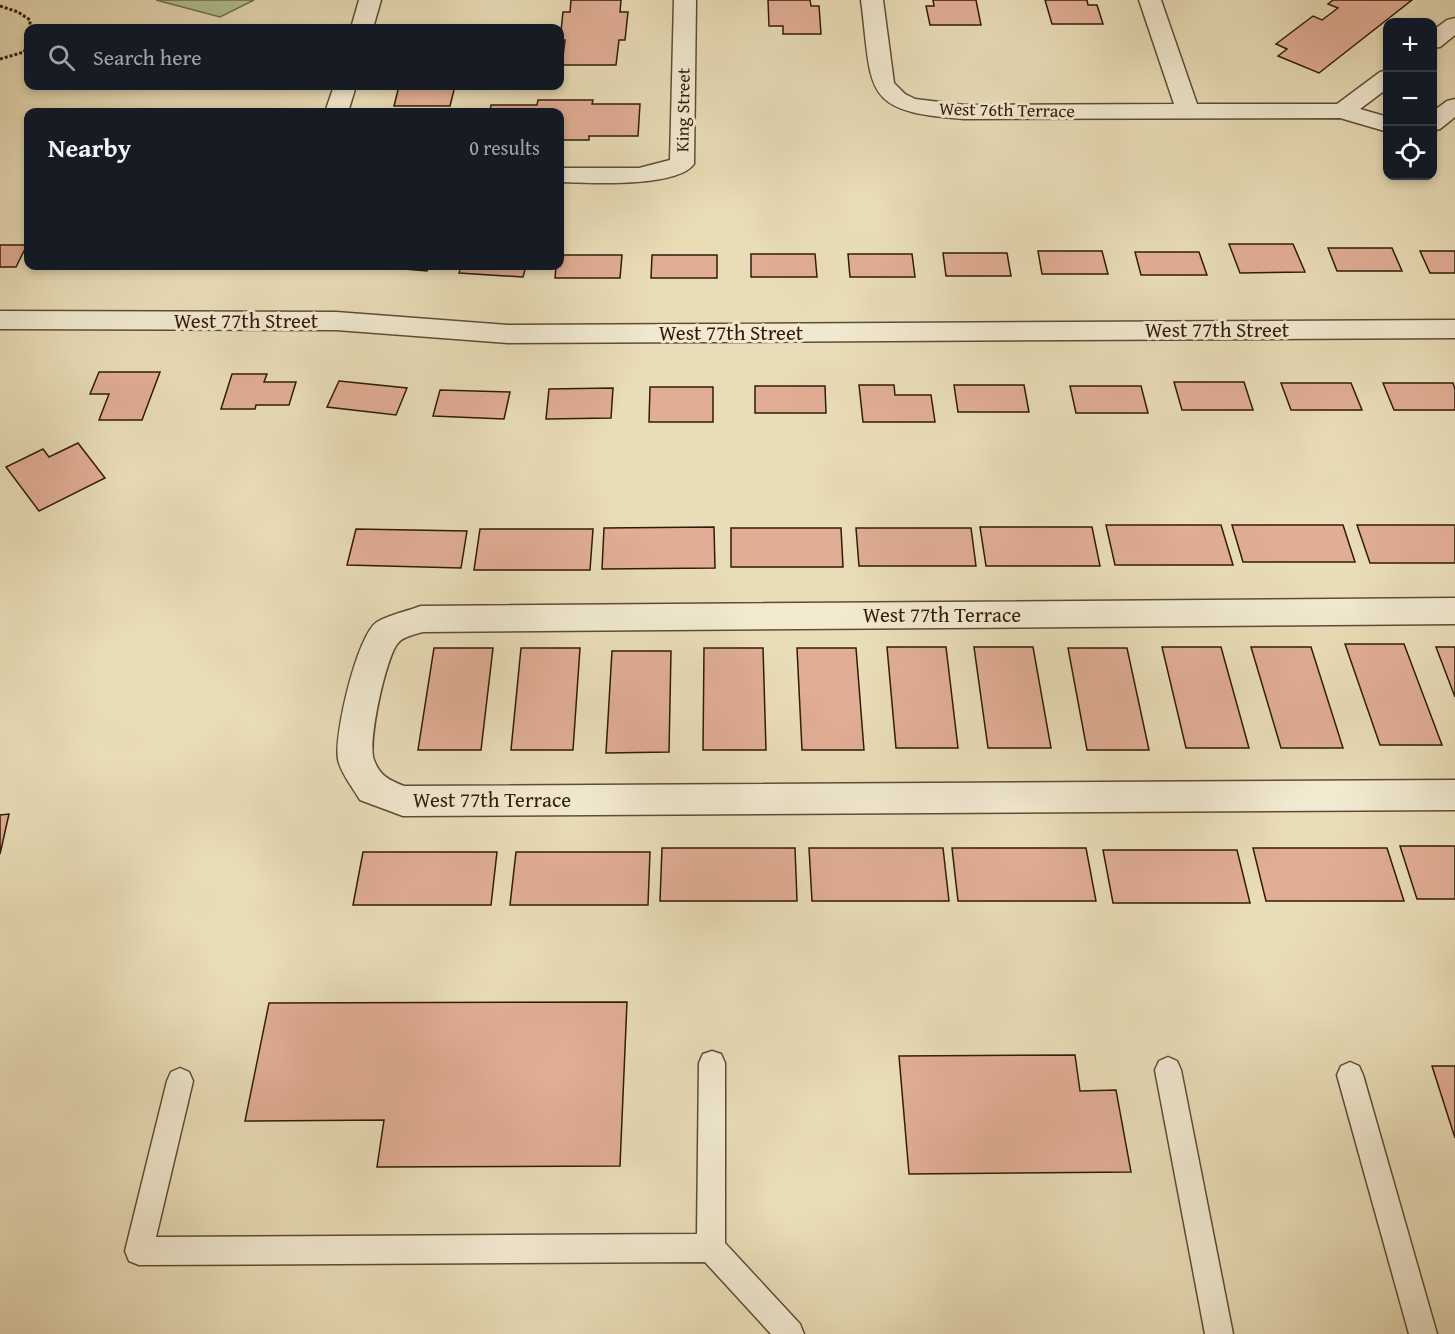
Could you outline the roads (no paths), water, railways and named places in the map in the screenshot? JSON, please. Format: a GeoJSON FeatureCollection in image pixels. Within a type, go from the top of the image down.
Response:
{"type":"FeatureCollection","features":[{"type":"Feature","properties":{"kind":"street"},"geometry":{"type":"LineString","coordinates":[[363,24],[370,0]]}},
{"type":"Feature","properties":{"kind":"street","name":"King Street"},"geometry":{"type":"LineString","coordinates":[[564,175],[669,171],[681,164],[684,154],[686,0]]}},
{"type":"Feature","properties":{"kind":"street","name":"West 76th Terrace"},"geometry":{"type":"LineString","coordinates":[[872,0],[886,91],[894,99],[911,105],[964,112],[1342,111],[1383,123]]}},
{"type":"Feature","properties":{"kind":"street"},"geometry":{"type":"LineString","coordinates":[[1150,0],[1188,112]]}},
{"type":"Feature","properties":{"kind":"street"},"geometry":{"type":"LineString","coordinates":[[1437,38],[1455,25]]}},
{"type":"Feature","properties":{"kind":"street"},"geometry":{"type":"LineString","coordinates":[[1342,111],[1383,81]]}},
{"type":"Feature","properties":{"kind":"street"},"geometry":{"type":"LineString","coordinates":[[338,108],[344,90]]}},
{"type":"Feature","properties":{"kind":"street"},"geometry":{"type":"LineString","coordinates":[[1437,120],[1455,106]]}},
{"type":"Feature","properties":{"kind":"street","name":"West 77th Street"},"geometry":{"type":"LineString","coordinates":[[3,326],[314,321],[508,334],[1455,329]]}},
{"type":"Feature","properties":{"kind":"street","name":"West 77th Terrace"},"geometry":{"type":"LineString","coordinates":[[1455,611],[421,619],[387,632],[372,658],[361,705],[355,759],[372,789],[403,801],[1455,795]]}},
{"type":"Feature","properties":{"kind":"lane"},"geometry":{"type":"LineString","coordinates":[[712,1063],[711,1248],[789,1334]]}},
{"type":"Feature","properties":{"kind":"lane"},"geometry":{"type":"LineString","coordinates":[[1168,1070],[1220,1334]]}},
{"type":"Feature","properties":{"kind":"lane"},"geometry":{"type":"LineString","coordinates":[[1350,1076],[1423,1334]]}},
{"type":"Feature","properties":{"kind":"lane"},"geometry":{"type":"LineString","coordinates":[[180,1081],[139,1251],[711,1248]]}}]}
